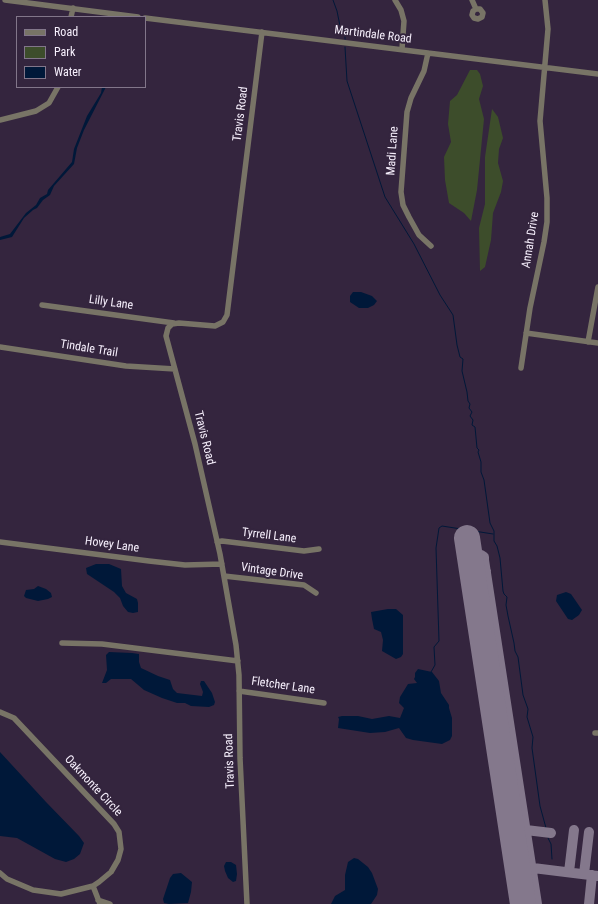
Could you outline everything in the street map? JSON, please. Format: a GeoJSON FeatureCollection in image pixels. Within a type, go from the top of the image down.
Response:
{"type":"FeatureCollection","features":[{"type":"Feature","properties":{"kind":"street"},"geometry":{"type":"LineString","coordinates":[[5,0],[31,2],[132,16]]}},
{"type":"Feature","properties":{"kind":"street"},"geometry":{"type":"LineString","coordinates":[[395,0],[404,19],[402,49]]}},
{"type":"Feature","properties":{"kind":"street"},"geometry":{"type":"LineString","coordinates":[[472,0],[476,9]]}},
{"type":"Feature","properties":{"kind":"street","name":"Annah Drive"},"geometry":{"type":"LineString","coordinates":[[521,368],[532,292],[544,242],[547,222],[547,198],[540,121],[548,24],[545,0]]}},
{"type":"Feature","properties":{"kind":"street"},"geometry":{"type":"LineString","coordinates":[[71,16],[72,8]]}},
{"type":"Feature","properties":{"kind":"street","name":"Martindale Road"},"geometry":{"type":"LineString","coordinates":[[146,18],[598,74]]}},
{"type":"Feature","properties":{"kind":"street","name":"Travis Road"},"geometry":{"type":"LineString","coordinates":[[247,904],[240,758],[238,661],[233,625],[222,564],[195,444],[166,336],[170,325],[176,323],[215,326],[223,322],[226,315],[262,32]]}},
{"type":"Feature","properties":{"kind":"street","name":"Madi Lane"},"geometry":{"type":"LineString","coordinates":[[428,53],[425,68],[411,98],[407,112],[401,192],[403,205],[409,217],[419,235],[431,246]]}},
{"type":"Feature","properties":{"kind":"street"},"geometry":{"type":"LineString","coordinates":[[0,120],[36,111],[49,103],[57,88]]}},
{"type":"Feature","properties":{"kind":"street"},"geometry":{"type":"LineString","coordinates":[[588,342],[598,287]]}},
{"type":"Feature","properties":{"kind":"street","name":"Lilly Lane"},"geometry":{"type":"LineString","coordinates":[[42,305],[176,323]]}},
{"type":"Feature","properties":{"kind":"street"},"geometry":{"type":"LineString","coordinates":[[526,333],[598,343]]}},
{"type":"Feature","properties":{"kind":"street","name":"Tindale Trail"},"geometry":{"type":"LineString","coordinates":[[0,347],[119,365],[175,369]]}},
{"type":"Feature","properties":{"kind":"street","name":"Tyrrell Lane"},"geometry":{"type":"LineString","coordinates":[[217,542],[222,541],[304,551],[319,549]]}},
{"type":"Feature","properties":{"kind":"street","name":"Hovey Lane"},"geometry":{"type":"LineString","coordinates":[[0,542],[185,565],[222,564]]}},
{"type":"Feature","properties":{"kind":"street","name":"Vintage Drive"},"geometry":{"type":"LineString","coordinates":[[224,576],[304,585],[316,593]]}},
{"type":"Feature","properties":{"kind":"street"},"geometry":{"type":"LineString","coordinates":[[62,643],[118,646],[238,661]]}},
{"type":"Feature","properties":{"kind":"street","name":"Fletcher Lane"},"geometry":{"type":"LineString","coordinates":[[239,691],[324,703]]}},
{"type":"Feature","properties":{"kind":"street","name":"Oakmonte Circle"},"geometry":{"type":"LineString","coordinates":[[0,712],[14,718],[114,824],[119,832],[121,849],[118,860],[111,872],[93,886],[61,894],[33,890],[7,878],[0,873]]}},
{"type":"Feature","properties":{"kind":"street"},"geometry":{"type":"LineString","coordinates":[[93,886],[99,902],[110,904]]}},
{"type":"Feature","properties":{"kind":"green space"},"geometry":{"type":"Polygon","coordinates":[[[470,70],[477,70],[480,74],[483,86],[479,99],[484,119],[477,190],[471,221],[464,213],[449,203],[445,180],[444,157],[451,142],[448,124],[450,101],[457,95],[470,70]]]}},
{"type":"Feature","properties":{"kind":"green space"},"geometry":{"type":"Polygon","coordinates":[[[492,109],[498,117],[503,138],[499,149],[498,163],[503,181],[501,192],[493,213],[491,240],[485,267],[480,271],[479,228],[485,204],[485,157],[492,109]]]}},
{"type":"Feature","properties":{"kind":"water"},"geometry":{"type":"Polygon","coordinates":[[[102,88],[105,88],[84,130],[77,148],[74,164],[54,186],[50,195],[24,218],[12,237],[0,240],[0,237],[10,234],[26,213],[36,205],[40,198],[47,194],[48,190],[72,162],[74,149],[87,116],[101,93],[102,88]]]}},
{"type":"Feature","properties":{"kind":"water"},"geometry":{"type":"Polygon","coordinates":[[[353,292],[361,292],[372,296],[377,301],[374,305],[368,308],[359,308],[350,302],[350,296],[353,292]]]}},
{"type":"Feature","properties":{"kind":"water"},"geometry":{"type":"Polygon","coordinates":[[[96,564],[109,564],[121,569],[122,586],[126,593],[137,599],[138,612],[128,612],[123,606],[120,598],[114,592],[87,574],[86,568],[96,564]]]}},
{"type":"Feature","properties":{"kind":"water"},"geometry":{"type":"Polygon","coordinates":[[[38,586],[46,589],[51,593],[52,597],[38,601],[26,598],[24,596],[26,590],[34,589],[38,586]]]}},
{"type":"Feature","properties":{"kind":"water"},"geometry":{"type":"Polygon","coordinates":[[[566,592],[571,594],[582,610],[579,615],[572,620],[568,619],[556,601],[557,595],[566,592]]]}},
{"type":"Feature","properties":{"kind":"water"},"geometry":{"type":"Polygon","coordinates":[[[396,609],[403,615],[403,654],[401,657],[396,659],[382,651],[383,640],[381,632],[374,629],[372,619],[371,612],[396,609]]]}},
{"type":"Feature","properties":{"kind":"water"},"geometry":{"type":"Polygon","coordinates":[[[109,652],[139,654],[141,668],[170,680],[173,689],[177,693],[202,696],[203,692],[200,684],[201,681],[204,681],[212,693],[215,702],[214,705],[209,707],[191,706],[185,703],[177,703],[144,690],[131,679],[111,679],[106,683],[102,683],[107,670],[106,655],[109,652]]]}},
{"type":"Feature","properties":{"kind":"water"},"geometry":{"type":"Polygon","coordinates":[[[418,669],[432,672],[439,681],[441,693],[449,705],[452,718],[452,736],[450,740],[442,744],[413,740],[406,738],[399,728],[385,732],[370,733],[338,728],[338,717],[342,716],[358,716],[372,719],[389,716],[400,718],[404,708],[399,703],[400,697],[408,684],[417,683],[414,679],[415,673],[418,669]]]}},
{"type":"Feature","properties":{"kind":"water"},"geometry":{"type":"Polygon","coordinates":[[[0,752],[84,843],[80,854],[74,859],[66,862],[55,859],[17,838],[0,836],[0,752]]]}},
{"type":"Feature","properties":{"kind":"water"},"geometry":{"type":"Polygon","coordinates":[[[354,858],[358,859],[368,867],[372,873],[378,889],[377,895],[371,904],[331,904],[335,896],[345,890],[345,875],[348,862],[354,858]]]}},
{"type":"Feature","properties":{"kind":"water"},"geometry":{"type":"Polygon","coordinates":[[[226,862],[231,862],[236,865],[236,881],[233,882],[228,878],[224,866],[226,862]]]}},
{"type":"Feature","properties":{"kind":"water"},"geometry":{"type":"Polygon","coordinates":[[[181,873],[192,882],[188,903],[164,903],[163,899],[170,878],[173,874],[181,873]]]}},
{"type":"Feature","properties":{"kind":"waterway"},"geometry":{"type":"LineString","coordinates":[[333,0],[345,39]]}},
{"type":"Feature","properties":{"kind":"waterway"},"geometry":{"type":"LineString","coordinates":[[345,47],[347,81],[385,197],[414,244],[440,295],[453,315],[457,345],[460,357],[463,359],[462,371],[468,401],[470,404],[469,408],[472,412],[470,416],[473,420],[472,425],[475,427],[477,448],[479,450],[481,472],[484,480],[490,523],[494,531],[494,541],[500,558],[503,591],[507,597],[506,605],[508,616],[515,651],[518,657],[523,695],[528,709],[527,717],[533,737],[532,748],[540,806],[546,828]]}},
{"type":"Feature","properties":{"kind":"waterway"},"geometry":{"type":"LineString","coordinates":[[431,672],[435,665],[434,647],[439,641],[436,548],[439,528],[442,526],[493,534]]}},
{"type":"Feature","properties":{"kind":"waterway"},"geometry":{"type":"LineString","coordinates":[[548,838],[551,844],[552,859]]}},
{"type":"Feature","properties":{"kind":"taxiway"},"geometry":{"type":"LineString","coordinates":[[470,554],[481,555],[484,557],[537,904]]}},
{"type":"Feature","properties":{"kind":"taxiway"},"geometry":{"type":"LineString","coordinates":[[473,573],[486,571]]}},
{"type":"Feature","properties":{"kind":"taxiway"},"geometry":{"type":"LineString","coordinates":[[493,705],[506,703]]}},
{"type":"Feature","properties":{"kind":"taxiway"},"geometry":{"type":"LineString","coordinates":[[526,830],[551,833]]}},
{"type":"Feature","properties":{"kind":"taxiway"},"geometry":{"type":"LineString","coordinates":[[569,872],[574,830]]}},
{"type":"Feature","properties":{"kind":"taxiway"},"geometry":{"type":"LineString","coordinates":[[584,874],[589,832]]}},
{"type":"Feature","properties":{"kind":"taxiway"},"geometry":{"type":"LineString","coordinates":[[517,866],[598,876]]}},
{"type":"Feature","properties":{"kind":"taxiway"},"geometry":{"type":"LineString","coordinates":[[589,904],[592,875]]}},
{"type":"Feature","properties":{"kind":"runway"},"geometry":{"type":"LineString","coordinates":[[467,538],[523,904]]}}]}
